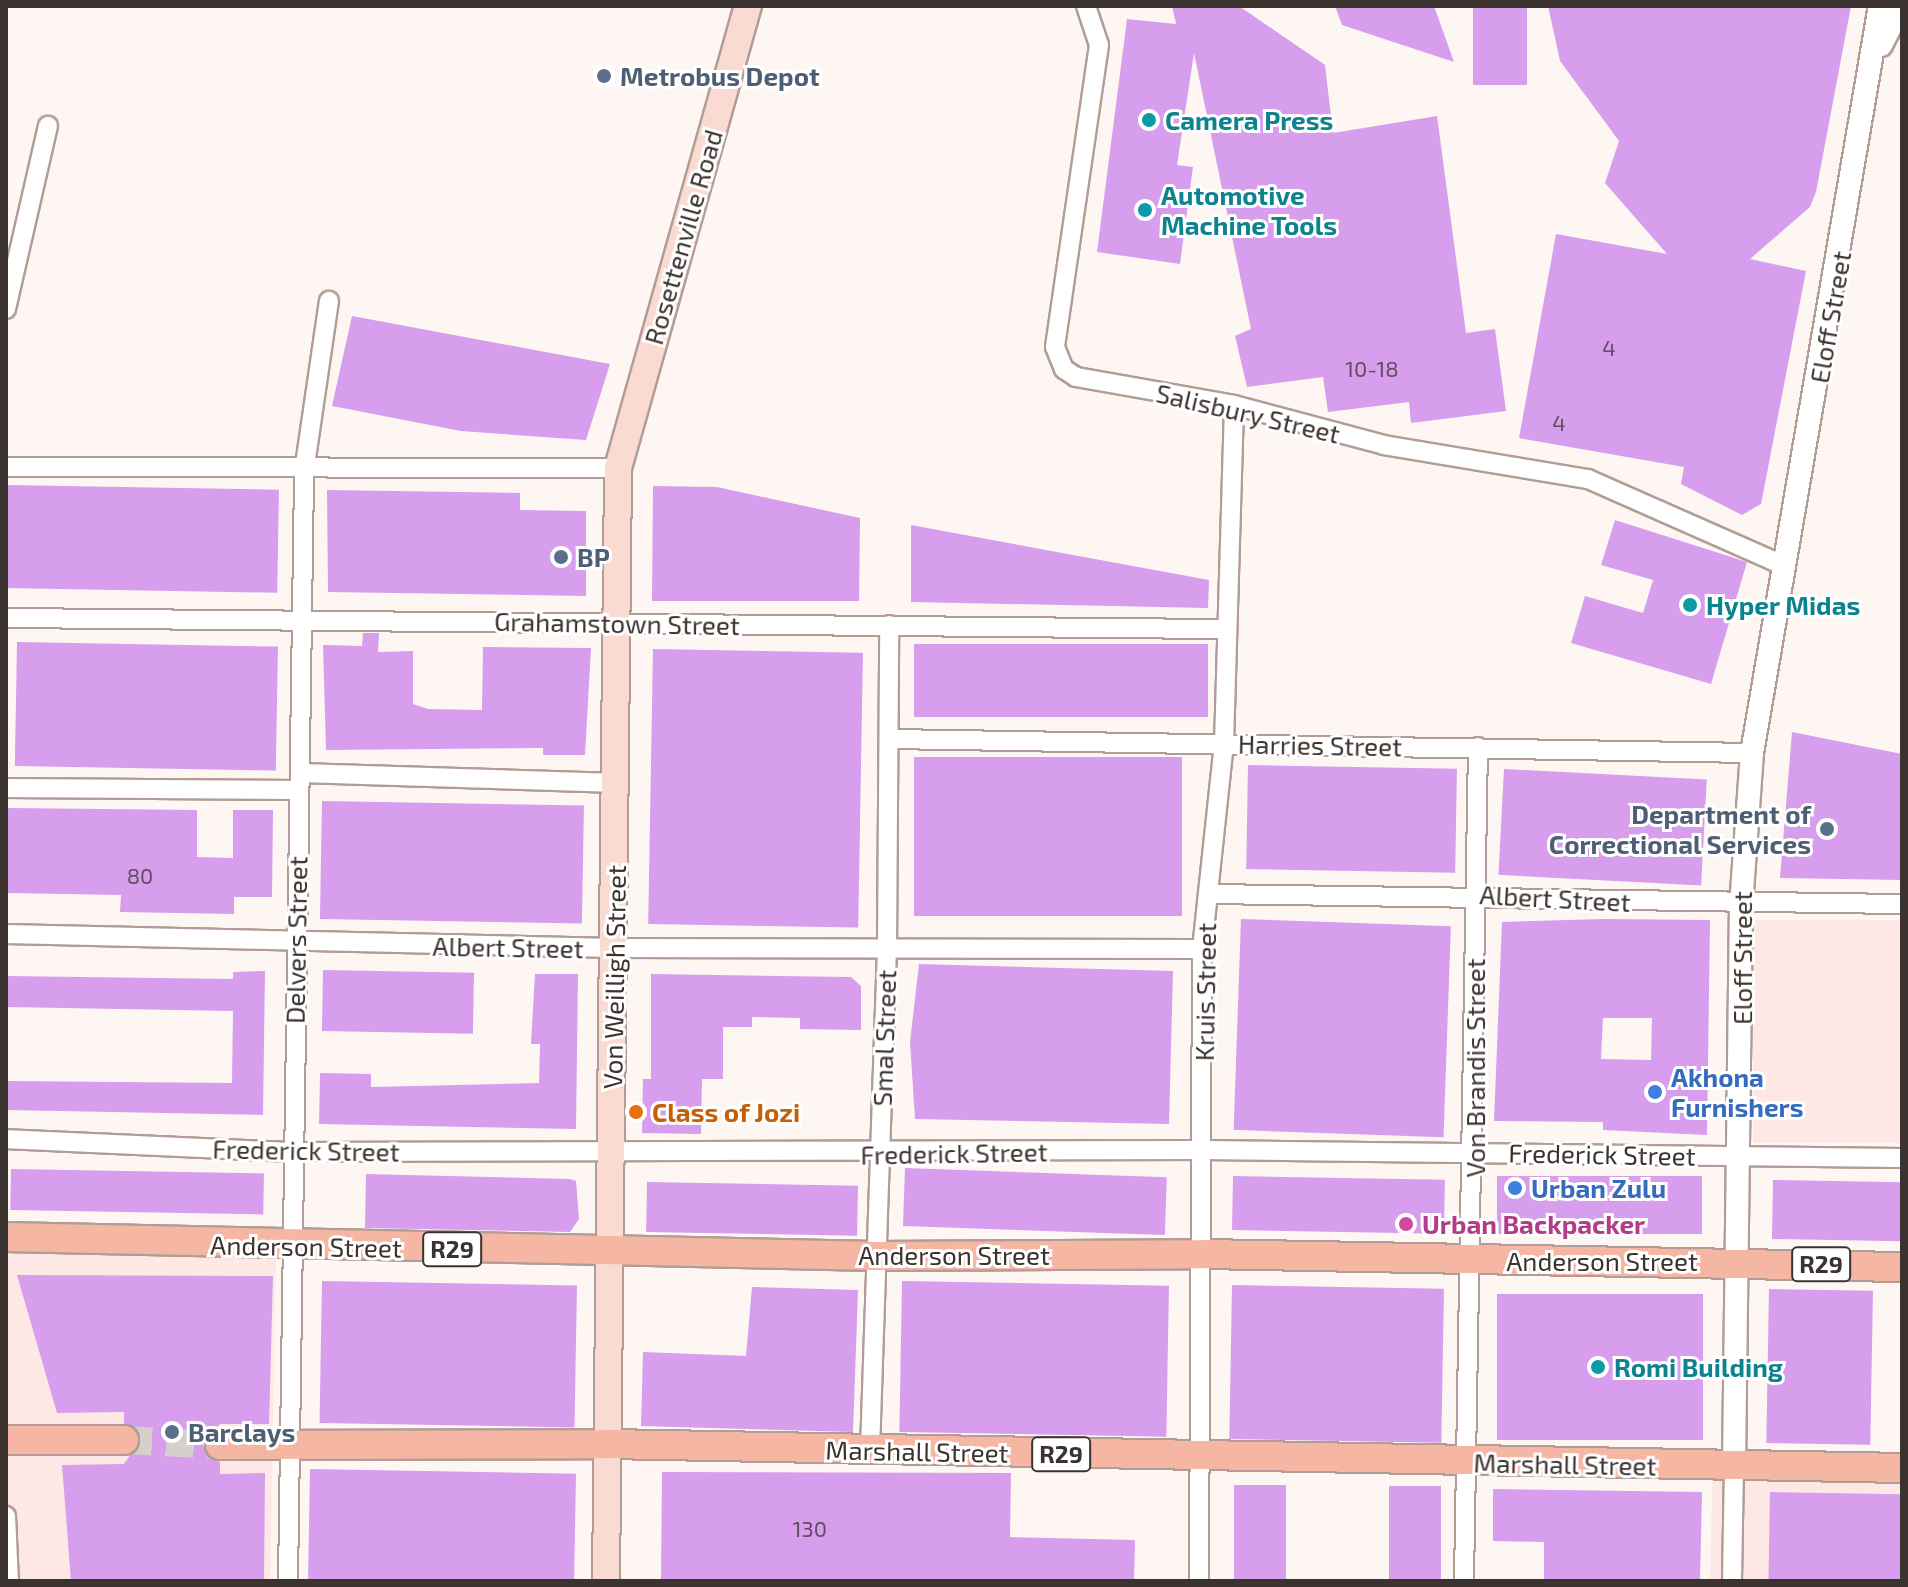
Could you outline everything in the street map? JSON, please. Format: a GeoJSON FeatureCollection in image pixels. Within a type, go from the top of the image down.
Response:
{"type":"FeatureCollection","features":[{"type":"Feature","properties":{"kind":"main road","name":"Rosettenville Road"},"geometry":{"type":"LineString","coordinates":[[618,468],[748,6]]}},
{"type":"Feature","properties":{"kind":"main road","name":"Von Weilligh Street"},"geometry":{"type":"LineString","coordinates":[[606,1581],[619,623],[618,468]]}},
{"type":"Feature","properties":{"kind":"main road","name":"Anderson Street"},"geometry":{"type":"LineString","coordinates":[[6,1237],[293,1247],[874,1256],[1204,1254],[1902,1267]]}},
{"type":"Feature","properties":{"kind":"main road"},"geometry":{"type":"LineString","coordinates":[[6,1440],[124,1440]]}},
{"type":"Feature","properties":{"kind":"main road","name":"Marshall Street"},"geometry":{"type":"LineString","coordinates":[[220,1445],[607,1444],[1464,1463],[1902,1468]]}},
{"type":"Feature","properties":{"kind":"street","name":"Salisbury Street"},"geometry":{"type":"LineString","coordinates":[[1086,6],[1099,45],[1058,363],[1076,377],[1234,405],[1384,445],[1588,479],[1785,566]]}},
{"type":"Feature","properties":{"kind":"street","name":"Eloff Street"},"geometry":{"type":"LineString","coordinates":[[1732,1581],[1742,1156],[1741,906],[1752,753],[1876,57],[1880,6]]}},
{"type":"Feature","properties":{"kind":"street","name":"Eloff Street"},"geometry":{"type":"LineString","coordinates":[[1876,57],[1901,6]]}},
{"type":"Feature","properties":{"kind":"street"},"geometry":{"type":"LineString","coordinates":[[6,309],[48,126]]}},
{"type":"Feature","properties":{"kind":"street","name":"Delvers Street"},"geometry":{"type":"LineString","coordinates":[[288,1581],[304,472],[329,301]]}},
{"type":"Feature","properties":{"kind":"street","name":"Kruis Street"},"geometry":{"type":"LineString","coordinates":[[1199,1581],[1204,1254],[1202,949],[1224,744],[1234,405]]}},
{"type":"Feature","properties":{"kind":"street"},"geometry":{"type":"LineString","coordinates":[[6,467],[304,472],[618,468]]}},
{"type":"Feature","properties":{"kind":"street","name":"Grahamstown Street"},"geometry":{"type":"LineString","coordinates":[[6,618],[1227,629]]}},
{"type":"Feature","properties":{"kind":"street","name":"Smal Street"},"geometry":{"type":"LineString","coordinates":[[870,1450],[874,1256],[887,948],[889,625]]}},
{"type":"Feature","properties":{"kind":"street","name":"Harries Street"},"geometry":{"type":"LineString","coordinates":[[889,739],[1752,753]]}},
{"type":"Feature","properties":{"kind":"street","name":"Von Brandis Street"},"geometry":{"type":"LineString","coordinates":[[1464,1581],[1464,1463],[1475,1153],[1478,747]]}},
{"type":"Feature","properties":{"kind":"street"},"geometry":{"type":"LineString","coordinates":[[6,788],[299,781],[617,783]]}},
{"type":"Feature","properties":{"kind":"street","name":"Albert Street"},"geometry":{"type":"LineString","coordinates":[[1209,894],[1476,894],[1741,906],[1902,904]]}},
{"type":"Feature","properties":{"kind":"street","name":"Albert Street"},"geometry":{"type":"LineString","coordinates":[[6,934],[295,944],[1202,949]]}},
{"type":"Feature","properties":{"kind":"street","name":"Frederick Street"},"geometry":{"type":"LineString","coordinates":[[6,1139],[293,1152],[611,1155],[1204,1150],[1902,1158]]}},
{"type":"Feature","properties":{"kind":"street"},"geometry":{"type":"LineString","coordinates":[[6,1516],[9,1581]]}},
{"type":"Feature","properties":{"kind":"shaded area"},"geometry":{"type":"Polygon","coordinates":[[[1753,920],[1902,920],[1902,1143],[1753,1143],[1753,920]]]}},
{"type":"Feature","properties":{"kind":"shaded area","name":"Barclays"},"geometry":{"type":"Polygon","coordinates":[[[6,1247],[276,1252],[270,1581],[6,1581],[6,1247]]]}},
{"type":"Feature","properties":{"kind":"shaded area"},"geometry":{"type":"Polygon","coordinates":[[[1712,1480],[1902,1483],[1900,1581],[1710,1581],[1712,1480]]]}},
{"type":"Feature","properties":{"kind":"building"},"geometry":{"type":"Polygon","coordinates":[[[1172,6],[1239,6],[1325,65],[1333,133],[1437,116],[1466,333],[1495,329],[1506,411],[1411,423],[1409,402],[1328,412],[1323,377],[1247,387],[1235,336],[1251,329],[1194,53],[1177,165],[1193,167],[1180,264],[1097,252],[1127,19],[1176,24],[1172,6]]]}},
{"type":"Feature","properties":{"kind":"building"},"geometry":{"type":"Polygon","coordinates":[[[1335,6],[1434,6],[1454,62],[1342,25],[1335,6]]]}},
{"type":"Feature","properties":{"kind":"building"},"geometry":{"type":"Polygon","coordinates":[[[1473,6],[1527,6],[1527,85],[1473,85],[1473,6]]]}},
{"type":"Feature","properties":{"kind":"building"},"geometry":{"type":"Polygon","coordinates":[[[1548,6],[1851,6],[1816,192],[1810,207],[1750,259],[1806,271],[1761,504],[1742,515],[1681,484],[1684,467],[1519,438],[1556,234],[1667,254],[1605,183],[1619,141],[1560,61],[1548,6]]]}},
{"type":"Feature","properties":{"kind":"building"},"geometry":{"type":"Polygon","coordinates":[[[352,316],[610,364],[586,440],[461,431],[332,406],[352,316]]]}},
{"type":"Feature","properties":{"kind":"building"},"geometry":{"type":"Polygon","coordinates":[[[6,485],[279,490],[277,593],[6,588],[6,485]]]}},
{"type":"Feature","properties":{"kind":"building"},"geometry":{"type":"Polygon","coordinates":[[[653,486],[717,487],[860,518],[859,601],[652,601],[653,486]]]}},
{"type":"Feature","properties":{"kind":"building"},"geometry":{"type":"Polygon","coordinates":[[[327,490],[520,493],[520,510],[586,511],[586,596],[328,592],[327,490]]]}},
{"type":"Feature","properties":{"kind":"building","name":"Hyper Midas"},"geometry":{"type":"Polygon","coordinates":[[[1615,520],[1747,562],[1711,684],[1571,643],[1585,596],[1643,613],[1653,580],[1601,565],[1615,520]]]}},
{"type":"Feature","properties":{"kind":"building"},"geometry":{"type":"Polygon","coordinates":[[[911,525],[1209,580],[1208,608],[911,602],[911,525]]]}},
{"type":"Feature","properties":{"kind":"building"},"geometry":{"type":"Polygon","coordinates":[[[363,633],[379,633],[378,652],[413,651],[413,704],[428,709],[482,710],[483,647],[591,648],[585,755],[543,755],[543,748],[326,750],[323,645],[362,646],[363,633]]]}},
{"type":"Feature","properties":{"kind":"building"},"geometry":{"type":"Polygon","coordinates":[[[17,642],[278,647],[276,771],[15,766],[17,642]]]}},
{"type":"Feature","properties":{"kind":"building"},"geometry":{"type":"Polygon","coordinates":[[[914,644],[1208,644],[1208,717],[914,717],[914,644]]]}},
{"type":"Feature","properties":{"kind":"building"},"geometry":{"type":"Polygon","coordinates":[[[653,649],[863,653],[858,928],[648,924],[653,649]]]}},
{"type":"Feature","properties":{"kind":"building"},"geometry":{"type":"Polygon","coordinates":[[[1792,732],[1902,754],[1902,880],[1780,878],[1792,732]]]}},
{"type":"Feature","properties":{"kind":"building"},"geometry":{"type":"Polygon","coordinates":[[[914,757],[1182,757],[1182,916],[914,916],[914,757]]]}},
{"type":"Feature","properties":{"kind":"building"},"geometry":{"type":"Polygon","coordinates":[[[1248,765],[1457,769],[1455,873],[1246,869],[1248,765]]]}},
{"type":"Feature","properties":{"kind":"building"},"geometry":{"type":"Polygon","coordinates":[[[1504,769],[1707,780],[1701,885],[1498,875],[1504,769]]]}},
{"type":"Feature","properties":{"kind":"building"},"geometry":{"type":"Polygon","coordinates":[[[322,801],[584,806],[582,924],[320,919],[322,801]]]}},
{"type":"Feature","properties":{"kind":"building"},"geometry":{"type":"Polygon","coordinates":[[[8,808],[197,810],[197,857],[233,858],[233,810],[273,810],[272,897],[234,897],[234,914],[120,912],[121,895],[7,893],[8,808]]]}},
{"type":"Feature","properties":{"kind":"building"},"geometry":{"type":"Polygon","coordinates":[[[1241,919],[1451,926],[1444,1137],[1234,1130],[1241,919]]]}},
{"type":"Feature","properties":{"kind":"building"},"geometry":{"type":"Polygon","coordinates":[[[1710,920],[1707,1135],[1603,1130],[1603,1122],[1494,1121],[1502,922],[1710,920]],[[1603,1018],[1601,1059],[1651,1060],[1652,1018],[1603,1018]]]}},
{"type":"Feature","properties":{"kind":"building"},"geometry":{"type":"Polygon","coordinates":[[[919,964],[1173,971],[1169,1124],[915,1119],[910,1042],[919,964]]]}},
{"type":"Feature","properties":{"kind":"building"},"geometry":{"type":"Polygon","coordinates":[[[323,970],[474,973],[473,1034],[322,1031],[323,970]]]}},
{"type":"Feature","properties":{"kind":"building"},"geometry":{"type":"Polygon","coordinates":[[[265,971],[263,1115],[6,1110],[6,1081],[232,1083],[233,1011],[6,1007],[6,976],[233,979],[233,972],[265,971]]]}},
{"type":"Feature","properties":{"kind":"building"},"geometry":{"type":"Polygon","coordinates":[[[535,974],[578,974],[576,1129],[319,1124],[320,1073],[371,1074],[371,1087],[539,1083],[540,1044],[531,1044],[535,974]]]}},
{"type":"Feature","properties":{"kind":"building"},"geometry":{"type":"Polygon","coordinates":[[[651,974],[851,977],[861,986],[861,1030],[800,1029],[800,1018],[752,1017],[752,1027],[723,1027],[723,1079],[702,1079],[701,1134],[642,1133],[643,1079],[651,1079],[651,974]]]}},
{"type":"Feature","properties":{"kind":"building"},"geometry":{"type":"Polygon","coordinates":[[[905,1168],[1167,1177],[1165,1235],[903,1226],[905,1168]]]}},
{"type":"Feature","properties":{"kind":"building"},"geometry":{"type":"Polygon","coordinates":[[[11,1169],[264,1173],[263,1214],[10,1210],[11,1169]]]}},
{"type":"Feature","properties":{"kind":"building"},"geometry":{"type":"Polygon","coordinates":[[[366,1174],[570,1179],[576,1181],[579,1219],[570,1232],[365,1228],[366,1174]]]}},
{"type":"Feature","properties":{"kind":"building"},"geometry":{"type":"Polygon","coordinates":[[[1233,1176],[1445,1180],[1444,1234],[1232,1230],[1233,1176]]]}},
{"type":"Feature","properties":{"kind":"building"},"geometry":{"type":"Polygon","coordinates":[[[1497,1176],[1702,1176],[1702,1234],[1497,1234],[1497,1176]]]}},
{"type":"Feature","properties":{"kind":"building"},"geometry":{"type":"Polygon","coordinates":[[[1773,1180],[1902,1182],[1901,1241],[1772,1239],[1773,1180]]]}},
{"type":"Feature","properties":{"kind":"building"},"geometry":{"type":"Polygon","coordinates":[[[647,1182],[858,1186],[857,1236],[646,1232],[647,1182]]]}},
{"type":"Feature","properties":{"kind":"building","name":"Barclays"},"geometry":{"type":"Polygon","coordinates":[[[17,1275],[273,1276],[269,1424],[220,1424],[203,1444],[206,1454],[220,1462],[220,1474],[265,1473],[264,1581],[71,1581],[62,1465],[124,1464],[141,1439],[124,1423],[124,1412],[57,1413],[17,1275]]]}},
{"type":"Feature","properties":{"kind":"building"},"geometry":{"type":"Polygon","coordinates":[[[322,1281],[577,1285],[574,1427],[320,1423],[322,1281]]]}},
{"type":"Feature","properties":{"kind":"building"},"geometry":{"type":"Polygon","coordinates":[[[902,1281],[1169,1286],[1166,1437],[899,1432],[902,1281]]]}},
{"type":"Feature","properties":{"kind":"building"},"geometry":{"type":"Polygon","coordinates":[[[1232,1285],[1444,1289],[1441,1443],[1229,1439],[1232,1285]]]}},
{"type":"Feature","properties":{"kind":"building"},"geometry":{"type":"Polygon","coordinates":[[[752,1287],[858,1290],[853,1432],[641,1426],[643,1352],[746,1356],[752,1287]]]}},
{"type":"Feature","properties":{"kind":"building"},"geometry":{"type":"Polygon","coordinates":[[[1769,1289],[1873,1291],[1870,1445],[1766,1443],[1769,1289]]]}},
{"type":"Feature","properties":{"kind":"building","name":"Romi Building"},"geometry":{"type":"Polygon","coordinates":[[[1497,1294],[1703,1294],[1703,1440],[1497,1440],[1497,1294]]]}},
{"type":"Feature","properties":{"kind":"building"},"geometry":{"type":"Polygon","coordinates":[[[310,1469],[576,1474],[574,1581],[308,1581],[310,1469]]]}},
{"type":"Feature","properties":{"kind":"building"},"geometry":{"type":"Polygon","coordinates":[[[662,1472],[1011,1473],[1010,1537],[1135,1540],[1134,1581],[661,1581],[662,1472]]]}},
{"type":"Feature","properties":{"kind":"building"},"geometry":{"type":"Polygon","coordinates":[[[1234,1485],[1286,1485],[1286,1581],[1234,1581],[1234,1485]]]}},
{"type":"Feature","properties":{"kind":"building"},"geometry":{"type":"Polygon","coordinates":[[[1389,1486],[1441,1486],[1441,1581],[1389,1581],[1389,1486]]]}},
{"type":"Feature","properties":{"kind":"building"},"geometry":{"type":"Polygon","coordinates":[[[1493,1489],[1702,1492],[1700,1581],[1544,1581],[1544,1542],[1493,1541],[1493,1489]]]}},
{"type":"Feature","properties":{"kind":"building"},"geometry":{"type":"Polygon","coordinates":[[[1770,1492],[1902,1494],[1900,1581],[1768,1581],[1770,1492]]]}},
{"type":"Feature","properties":{"kind":"tunnel"},"geometry":{"type":"LineString","coordinates":[[124,1440],[220,1445]]}},
{"type":"Feature","properties":{"kind":"place","name":"Metrobus Depot"},"geometry":{"type":"Point","coordinates":[604,76]}},
{"type":"Feature","properties":{"kind":"place","name":"Camera Press"},"geometry":{"type":"Point","coordinates":[1149,120]}},
{"type":"Feature","properties":{"kind":"place","name":"Automotive Machine Tools"},"geometry":{"type":"Point","coordinates":[1145,210]}},
{"type":"Feature","properties":{"kind":"place","name":"BP"},"geometry":{"type":"Point","coordinates":[561,557]}},
{"type":"Feature","properties":{"kind":"place","name":"Hyper Midas"},"geometry":{"type":"Point","coordinates":[1690,605]}},
{"type":"Feature","properties":{"kind":"place","name":"Department of Correctional Services"},"geometry":{"type":"Point","coordinates":[1827,829]}},
{"type":"Feature","properties":{"kind":"place","name":"Akhona Furnishers"},"geometry":{"type":"Point","coordinates":[1655,1092]}},
{"type":"Feature","properties":{"kind":"place","name":"Class of Jozi"},"geometry":{"type":"Point","coordinates":[636,1112]}},
{"type":"Feature","properties":{"kind":"place","name":"Urban Zulu"},"geometry":{"type":"Point","coordinates":[1515,1188]}},
{"type":"Feature","properties":{"kind":"place","name":"Urban Backpacker"},"geometry":{"type":"Point","coordinates":[1406,1224]}},
{"type":"Feature","properties":{"kind":"place","name":"Romi Building"},"geometry":{"type":"Point","coordinates":[1598,1367]}},
{"type":"Feature","properties":{"kind":"place","name":"Barclays"},"geometry":{"type":"Point","coordinates":[172,1432]}}]}
